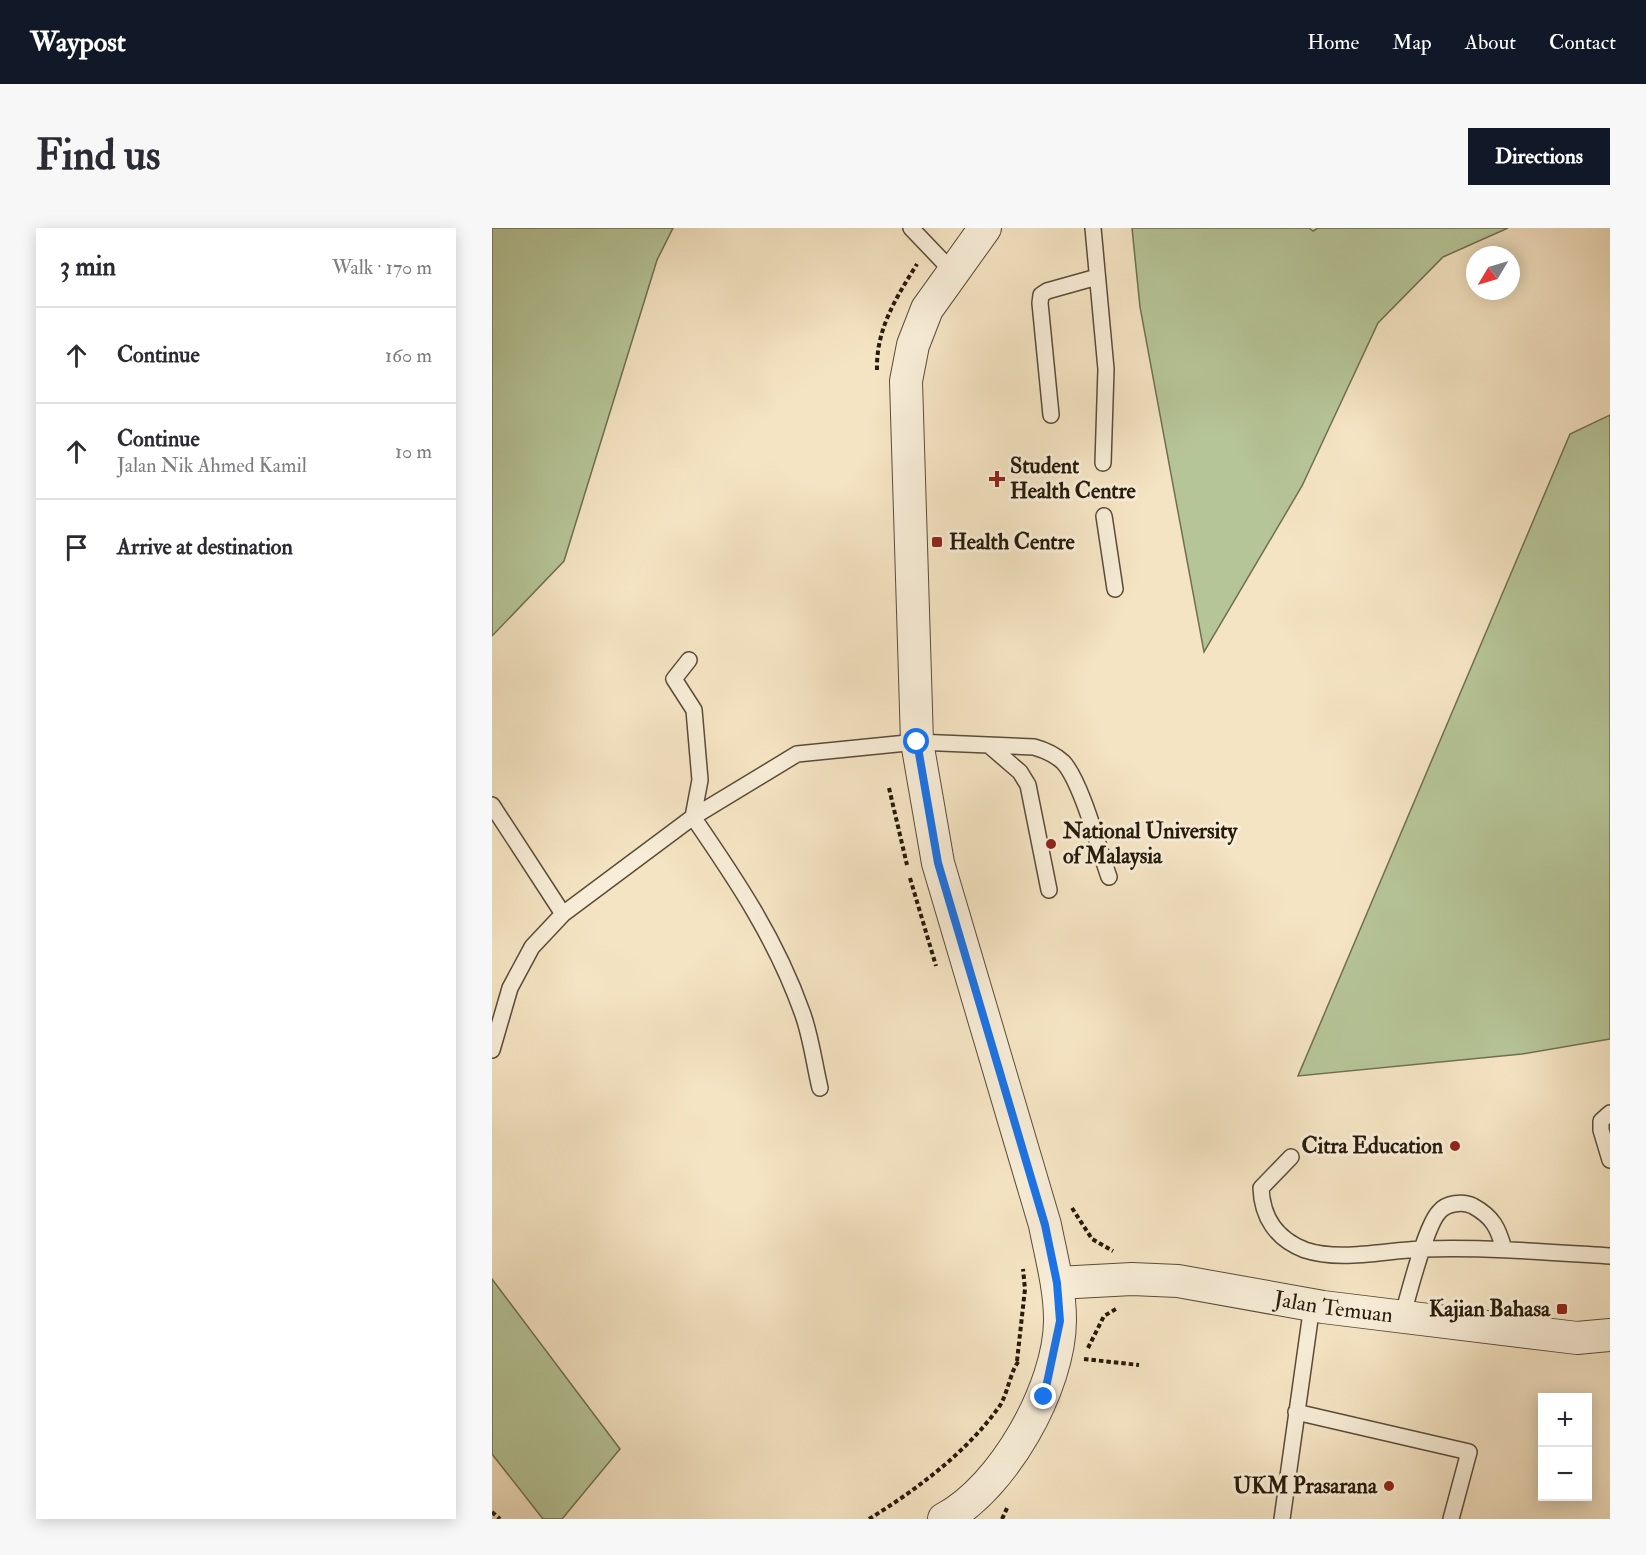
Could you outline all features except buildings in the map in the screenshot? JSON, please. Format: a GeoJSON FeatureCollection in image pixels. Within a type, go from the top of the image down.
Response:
{"type":"FeatureCollection","features":[{"type":"Feature","properties":{"kind":"street"},"geometry":{"type":"LineString","coordinates":[[954,1516],[1007,1461],[1063,1360],[1057,1283],[1045,1225],[938,863],[917,742],[906,381],[913,345],[927,309],[985,228]]}},
{"type":"Feature","properties":{"kind":"street","name":"Jalan Temuan"},"geometry":{"type":"LineString","coordinates":[[1057,1283],[1132,1279],[1178,1281],[1312,1305],[1402,1317],[1577,1338],[1610,1335]]}},
{"type":"Feature","properties":{"kind":"lane"},"geometry":{"type":"LineString","coordinates":[[911,228],[953,272]]}},
{"type":"Feature","properties":{"kind":"lane"},"geometry":{"type":"LineString","coordinates":[[1094,228],[1106,369],[1103,463]]}},
{"type":"Feature","properties":{"kind":"lane"},"geometry":{"type":"LineString","coordinates":[[1051,415],[1041,296],[1047,291],[1097,277]]}},
{"type":"Feature","properties":{"kind":"lane"},"geometry":{"type":"LineString","coordinates":[[1104,516],[1115,589]]}},
{"type":"Feature","properties":{"kind":"lane"},"geometry":{"type":"LineString","coordinates":[[689,660],[674,679],[694,710],[700,780],[693,817],[750,900],[773,941],[803,1014],[820,1088]]}},
{"type":"Feature","properties":{"kind":"lane"},"geometry":{"type":"LineString","coordinates":[[492,1050],[510,988],[532,947],[563,914],[693,817],[797,754],[917,742],[991,747],[1034,747],[1050,752],[1062,762],[1073,778],[1109,877]]}},
{"type":"Feature","properties":{"kind":"lane"},"geometry":{"type":"LineString","coordinates":[[991,747],[1020,772],[1028,785],[1049,890]]}},
{"type":"Feature","properties":{"kind":"lane"},"geometry":{"type":"LineString","coordinates":[[492,805],[563,914]]}},
{"type":"Feature","properties":{"kind":"lane"},"geometry":{"type":"LineString","coordinates":[[1610,1113],[1602,1121],[1601,1130],[1610,1160]]}},
{"type":"Feature","properties":{"kind":"lane"},"geometry":{"type":"LineString","coordinates":[[1292,1157],[1261,1188],[1262,1209],[1285,1241],[1326,1255],[1423,1249],[1504,1249],[1610,1256]]}},
{"type":"Feature","properties":{"kind":"lane"},"geometry":{"type":"LineString","coordinates":[[1402,1317],[1423,1249],[1438,1213],[1448,1205],[1469,1204],[1487,1213],[1498,1226],[1504,1249]]}},
{"type":"Feature","properties":{"kind":"lane"},"geometry":{"type":"LineString","coordinates":[[1282,1519],[1312,1305]]}},
{"type":"Feature","properties":{"kind":"lane"},"geometry":{"type":"LineString","coordinates":[[1296,1412],[1469,1452],[1451,1519]]}},
{"type":"Feature","properties":{"kind":"path"},"geometry":{"type":"LineString","coordinates":[[889,788],[917,905],[939,976]]}},
{"type":"Feature","properties":{"kind":"path"},"geometry":{"type":"LineString","coordinates":[[1069,1203],[1092,1239],[1115,1252]]}},
{"type":"Feature","properties":{"kind":"path"},"geometry":{"type":"LineString","coordinates":[[869,1519],[959,1452],[1001,1404],[1017,1360],[1025,1289],[1022,1266]]}},
{"type":"Feature","properties":{"kind":"path"},"geometry":{"type":"LineString","coordinates":[[1063,1360],[1091,1338],[1104,1316],[1119,1306]]}},
{"type":"Feature","properties":{"kind":"path"},"geometry":{"type":"LineString","coordinates":[[1017,1360],[1063,1360],[1139,1365]]}},
{"type":"Feature","properties":{"kind":"path"},"geometry":{"type":"LineString","coordinates":[[1002,1519],[1013,1498]]}},
{"type":"Feature","properties":{"kind":"path"},"geometry":{"type":"LineString","coordinates":[[492,1512],[500,1519]]}},
{"type":"Feature","properties":{"kind":"green space"},"geometry":{"type":"Polygon","coordinates":[[[492,228],[673,228],[657,260],[564,561],[492,636],[492,228]]]}},
{"type":"Feature","properties":{"kind":"green space"},"geometry":{"type":"Polygon","coordinates":[[[1132,228],[1309,228],[1313,231],[1318,228],[1508,228],[1443,257],[1378,323],[1302,486],[1204,652],[1140,307],[1132,228]]]}},
{"type":"Feature","properties":{"kind":"green space"},"geometry":{"type":"Polygon","coordinates":[[[1610,415],[1610,1039],[1522,1054],[1298,1076],[1570,434],[1610,415]]]}},
{"type":"Feature","properties":{"kind":"green space"},"geometry":{"type":"Polygon","coordinates":[[[492,1279],[620,1449],[562,1519],[543,1519],[492,1454],[492,1279]]]}},
{"type":"Feature","properties":{"kind":"place","name":"Student Health Centre"},"geometry":{"type":"Point","coordinates":[997,479]}},
{"type":"Feature","properties":{"kind":"place","name":"Health Centre"},"geometry":{"type":"Point","coordinates":[937,542]}},
{"type":"Feature","properties":{"kind":"place","name":"National University of Malaysia"},"geometry":{"type":"Point","coordinates":[1051,844]}},
{"type":"Feature","properties":{"kind":"place","name":"Citra Education"},"geometry":{"type":"Point","coordinates":[1455,1146]}},
{"type":"Feature","properties":{"kind":"place","name":"Kajian Bahasa"},"geometry":{"type":"Point","coordinates":[1562,1309]}},
{"type":"Feature","properties":{"kind":"place","name":"UKM Prasarana"},"geometry":{"type":"Point","coordinates":[1389,1486]}},
{"type":"Feature","properties":{"kind":"route"},"geometry":{"type":"LineString","coordinates":[[917,742],[938,863],[1045,1225],[1057,1283],[1060,1321],[1044,1397]]}}]}
